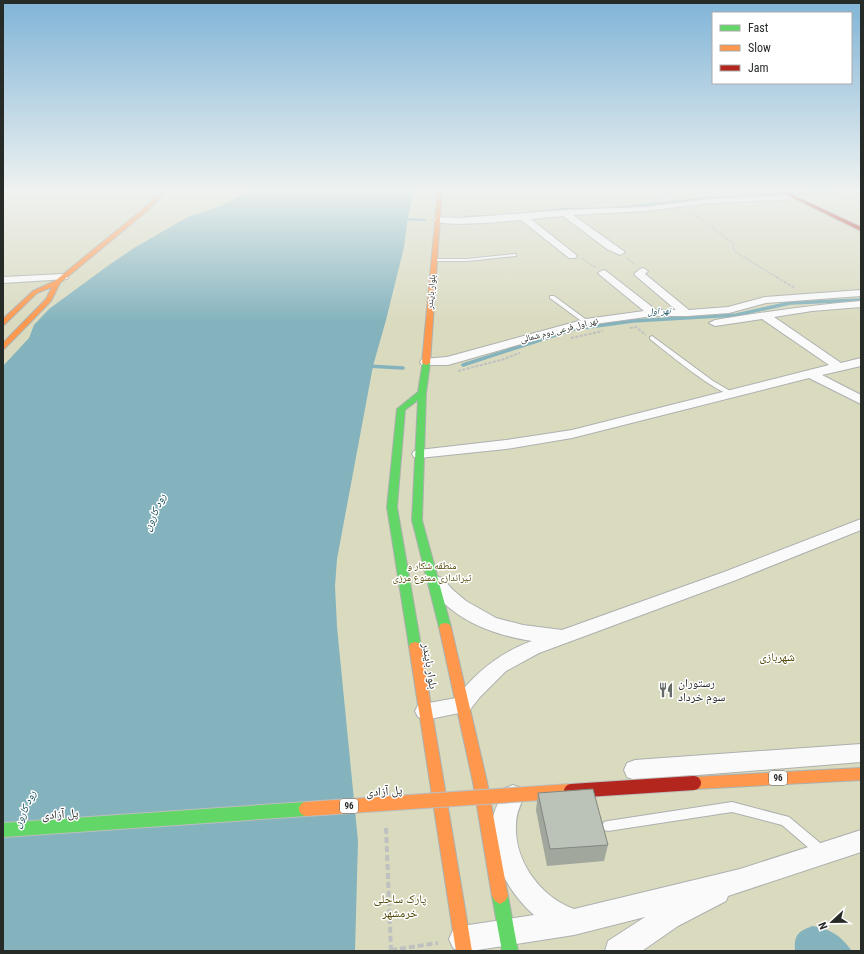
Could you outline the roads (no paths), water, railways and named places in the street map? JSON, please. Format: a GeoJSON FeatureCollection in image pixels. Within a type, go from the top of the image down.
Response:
{"type":"FeatureCollection","features":[{"type":"Feature","properties":{"kind":"street"},"geometry":{"type":"LineString","coordinates":[[3,323],[35,292],[60,279],[115,235]]}},
{"type":"Feature","properties":{"kind":"street","name":"بلوار بایندر"},"geometry":{"type":"LineString","coordinates":[[436,235],[422,393],[417,520],[449,643],[480,782],[508,942]]}},
{"type":"Feature","properties":{"kind":"street"},"geometry":{"type":"LineString","coordinates":[[544,235],[572,256]]}},
{"type":"Feature","properties":{"kind":"street"},"geometry":{"type":"LineString","coordinates":[[593,235],[610,247],[620,252]]}},
{"type":"Feature","properties":{"kind":"street"},"geometry":{"type":"LineString","coordinates":[[643,271],[639,274],[687,313]]}},
{"type":"Feature","properties":{"kind":"street"},"geometry":{"type":"LineString","coordinates":[[603,273],[653,313]]}},
{"type":"Feature","properties":{"kind":"street"},"geometry":{"type":"LineString","coordinates":[[3,280],[60,279]]}},
{"type":"Feature","properties":{"kind":"street"},"geometry":{"type":"LineString","coordinates":[[3,348],[49,300],[60,279]]}},
{"type":"Feature","properties":{"kind":"street","name":"نهر اول فرعی دوم شمالی"},"geometry":{"type":"LineString","coordinates":[[426,362],[448,361],[586,322],[653,313],[687,313],[729,310],[765,300],[861,293]]}},
{"type":"Feature","properties":{"kind":"street"},"geometry":{"type":"LineString","coordinates":[[715,323],[812,308],[861,304]]}},
{"type":"Feature","properties":{"kind":"street"},"geometry":{"type":"LineString","coordinates":[[845,306],[861,316]]}},
{"type":"Feature","properties":{"kind":"street"},"geometry":{"type":"LineString","coordinates":[[764,315],[840,367]]}},
{"type":"Feature","properties":{"kind":"street"},"geometry":{"type":"LineString","coordinates":[[419,454],[500,446],[592,429],[809,373],[861,362]]}},
{"type":"Feature","properties":{"kind":"street"},"geometry":{"type":"LineString","coordinates":[[809,373],[861,400]]}},
{"type":"Feature","properties":{"kind":"street","name":"بلوار بایندر"},"geometry":{"type":"LineString","coordinates":[[422,393],[401,409],[392,506],[463,945]]}},
{"type":"Feature","properties":{"kind":"street"},"geometry":{"type":"LineString","coordinates":[[425,711],[462,705],[473,691],[499,666],[532,648],[730,576],[861,524]]}},
{"type":"Feature","properties":{"kind":"street"},"geometry":{"type":"LineString","coordinates":[[430,572],[446,594],[470,612],[485,620],[522,632],[568,635]]}},
{"type":"Feature","properties":{"kind":"street"},"geometry":{"type":"LineString","coordinates":[[480,782],[861,753]]}},
{"type":"Feature","properties":{"kind":"street","name":"پل آزادی"},"geometry":{"type":"LineString","coordinates":[[3,830],[694,783],[861,774]]}},
{"type":"Feature","properties":{"kind":"street"},"geometry":{"type":"LineString","coordinates":[[528,778],[514,794],[506,814],[504,829],[505,844],[509,861],[528,892],[541,905],[558,916],[574,922]]}},
{"type":"Feature","properties":{"kind":"street"},"geometry":{"type":"LineString","coordinates":[[463,945],[508,942],[574,922],[740,880],[861,841]]}},
{"type":"Feature","properties":{"kind":"street"},"geometry":{"type":"LineString","coordinates":[[618,951],[669,917],[740,880]]}},
{"type":"Feature","properties":{"kind":"lane"},"geometry":{"type":"LineString","coordinates":[[434,260],[467,260],[514,255]]}},
{"type":"Feature","properties":{"kind":"lane"},"geometry":{"type":"LineString","coordinates":[[552,297],[586,322]]}},
{"type":"Feature","properties":{"kind":"lane"},"geometry":{"type":"LineString","coordinates":[[652,338],[711,382],[730,393]]}},
{"type":"Feature","properties":{"kind":"lane"},"geometry":{"type":"LineString","coordinates":[[608,826],[732,807],[785,821],[824,854]]}},
{"type":"Feature","properties":{"kind":"water","name":"رود کارون"},"geometry":{"type":"Polygon","coordinates":[[[158,235],[406,235],[404,247],[386,320],[373,366],[337,559],[335,586],[337,627],[358,841],[355,951],[3,951],[3,366],[29,338],[34,325],[49,309],[134,248],[158,235]]]}},
{"type":"Feature","properties":{"kind":"water"},"geometry":{"type":"Polygon","coordinates":[[[813,926],[831,931],[844,941],[852,951],[795,951],[795,941],[798,934],[813,926]]]}},
{"type":"Feature","properties":{"kind":"waterway","name":"نهر اول"},"geometry":{"type":"LineString","coordinates":[[463,365],[574,329],[633,321],[736,315],[790,303],[861,300]]}},
{"type":"Feature","properties":{"kind":"waterway"},"geometry":{"type":"LineString","coordinates":[[367,366],[403,368]]}},
{"type":"Feature","properties":{"kind":"place","name":"رستوران سوم خرداد"},"geometry":{"type":"Point","coordinates":[666,690]}},
{"type":"Feature","properties":{"kind":"park label","name":"منطقه شکار و تیراندازی ممنوع مرزی"},"geometry":{"type":"Point","coordinates":[432,570]}},
{"type":"Feature","properties":{"kind":"park label","name":"شهربازی"},"geometry":{"type":"Point","coordinates":[777,657]}},
{"type":"Feature","properties":{"kind":"park label","name":"پارک ساحلی خرمشهر"},"geometry":{"type":"Point","coordinates":[400,906]}}]}
